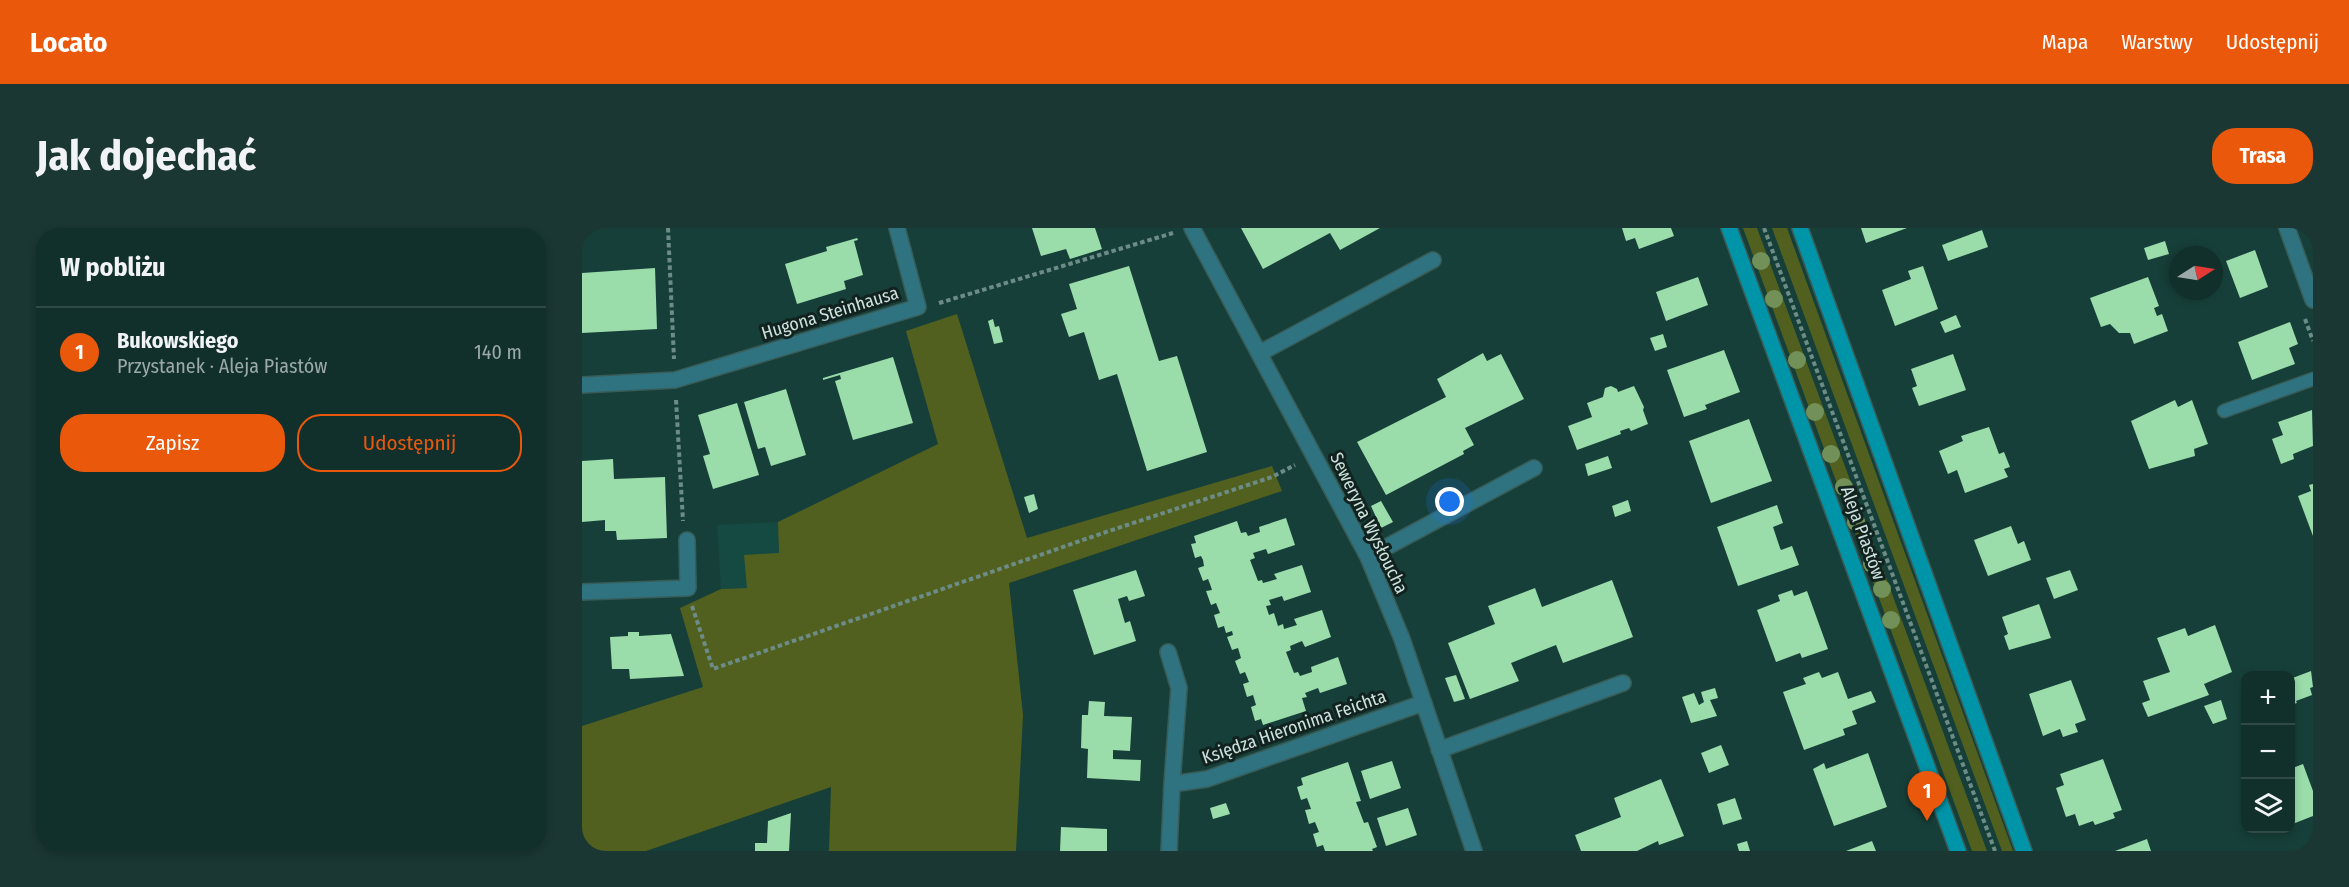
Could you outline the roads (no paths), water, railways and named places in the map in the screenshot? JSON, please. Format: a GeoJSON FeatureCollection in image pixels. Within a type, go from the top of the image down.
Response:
{"type":"FeatureCollection","features":[{"type":"Feature","properties":{"kind":"street","name":"Hugona Steinhausa"},"geometry":{"type":"LineString","coordinates":[[582,385],[675,380],[918,307],[897,228]]}},
{"type":"Feature","properties":{"kind":"street","name":"Seweryna Wysłoucha"},"geometry":{"type":"LineString","coordinates":[[1192,228],[1368,557],[1402,639],[1474,851]]}},
{"type":"Feature","properties":{"kind":"street","name":"Aleja Piastów"},"geometry":{"type":"LineString","coordinates":[[1729,228],[1959,851]]}},
{"type":"Feature","properties":{"kind":"street"},"geometry":{"type":"LineString","coordinates":[[1800,228],[2025,851]]}},
{"type":"Feature","properties":{"kind":"street"},"geometry":{"type":"LineString","coordinates":[[2287,228],[2313,300]]}},
{"type":"Feature","properties":{"kind":"street"},"geometry":{"type":"LineString","coordinates":[[1260,353],[1432,260]]}},
{"type":"Feature","properties":{"kind":"street"},"geometry":{"type":"LineString","coordinates":[[1368,557],[1534,468]]}},
{"type":"Feature","properties":{"kind":"street"},"geometry":{"type":"LineString","coordinates":[[582,592],[688,588],[687,540]]}},
{"type":"Feature","properties":{"kind":"street"},"geometry":{"type":"LineString","coordinates":[[1168,652],[1179,688],[1169,851]]}},
{"type":"Feature","properties":{"kind":"street"},"geometry":{"type":"LineString","coordinates":[[1439,750],[1623,683]]}},
{"type":"Feature","properties":{"kind":"street","name":"Księdza Hieronima Feichta"},"geometry":{"type":"LineString","coordinates":[[1172,784],[1207,779],[1423,703]]}},
{"type":"Feature","properties":{"kind":"lane"},"geometry":{"type":"LineString","coordinates":[[2224,411],[2313,379]]}},
{"type":"Feature","properties":{"kind":"place","name":"Bukowskiego"},"geometry":{"type":"Point","coordinates":[1927,821]}}]}
